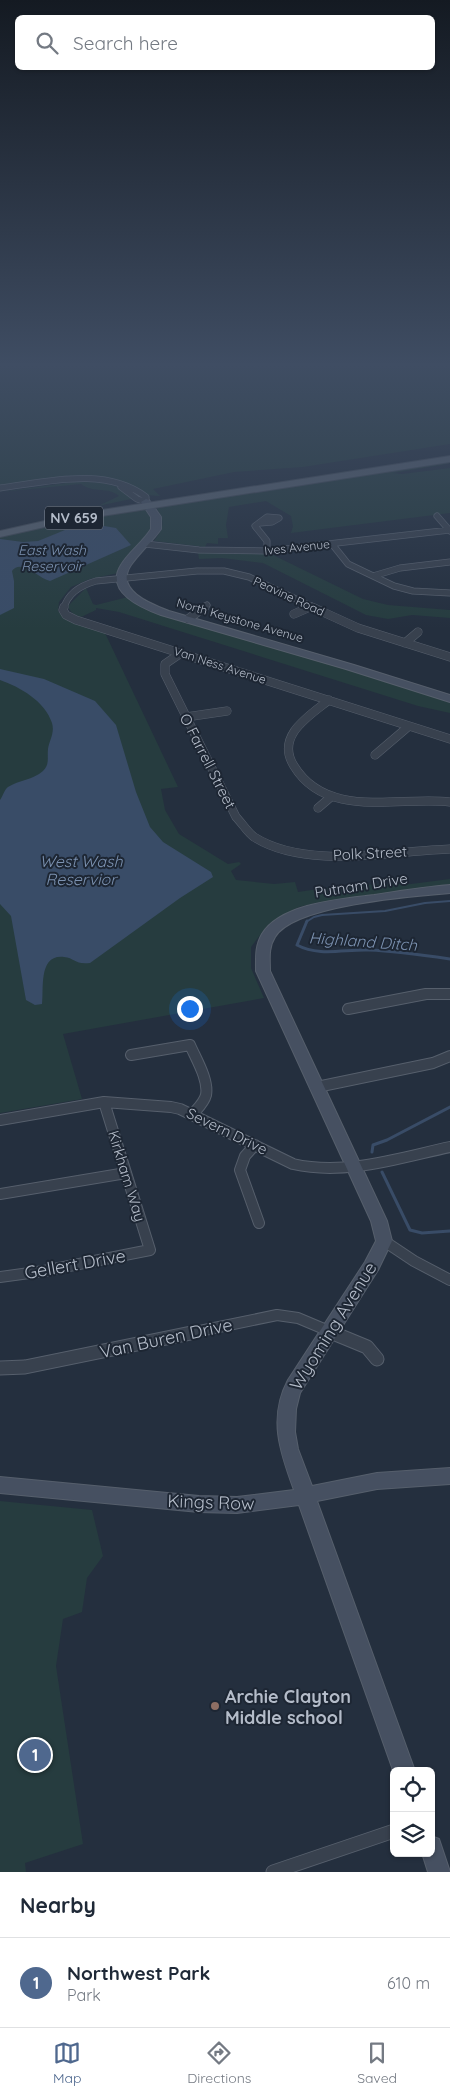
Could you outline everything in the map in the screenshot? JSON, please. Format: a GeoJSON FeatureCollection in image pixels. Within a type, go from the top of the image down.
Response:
{"type":"FeatureCollection","features":[{"type":"Feature","properties":{"kind":"main road","name":"NV 659"},"geometry":{"type":"LineString","coordinates":[[0,534],[58,520],[147,504],[444,458]]}},
{"type":"Feature","properties":{"kind":"main road","name":"NV 659"},"geometry":{"type":"LineString","coordinates":[[0,528],[52,516],[147,504]]}},
{"type":"Feature","properties":{"kind":"street"},"geometry":{"type":"LineString","coordinates":[[0,488],[76,480],[99,480],[122,488],[147,504],[156,517],[157,525],[153,534],[125,566],[122,578]]}},
{"type":"Feature","properties":{"kind":"street"},"geometry":{"type":"LineString","coordinates":[[437,516],[450,531]]}},
{"type":"Feature","properties":{"kind":"street"},"geometry":{"type":"LineString","coordinates":[[260,523],[255,528],[267,541],[267,551]]}},
{"type":"Feature","properties":{"kind":"street","name":"Ives Avenue"},"geometry":{"type":"LineString","coordinates":[[144,544],[199,550],[267,551],[450,531]]}},
{"type":"Feature","properties":{"kind":"street"},"geometry":{"type":"LineString","coordinates":[[332,544],[348,564],[406,590],[450,594]]}},
{"type":"Feature","properties":{"kind":"street"},"geometry":{"type":"LineString","coordinates":[[374,576],[400,568],[450,562]]}},
{"type":"Feature","properties":{"kind":"street","name":"Peavine Road"},"geometry":{"type":"LineString","coordinates":[[122,578],[207,570],[233,572],[249,577],[358,628],[450,657]]}},
{"type":"Feature","properties":{"kind":"street","name":"North Keystone Avenue"},"geometry":{"type":"LineString","coordinates":[[122,578],[127,590],[140,602],[157,610],[350,667],[450,699]]}},
{"type":"Feature","properties":{"kind":"street","name":"Van Ness Avenue"},"geometry":{"type":"LineString","coordinates":[[122,578],[96,581],[80,586],[65,603],[64,613],[76,620],[450,739]]}},
{"type":"Feature","properties":{"kind":"street"},"geometry":{"type":"LineString","coordinates":[[188,619],[208,605]]}},
{"type":"Feature","properties":{"kind":"street"},"geometry":{"type":"LineString","coordinates":[[294,614],[311,606]]}},
{"type":"Feature","properties":{"kind":"street"},"geometry":{"type":"LineString","coordinates":[[405,643],[418,632]]}},
{"type":"Feature","properties":{"kind":"street","name":"O Farrell Street"},"geometry":{"type":"LineString","coordinates":[[181,653],[165,664],[164,670],[239,822],[252,835],[271,845],[290,851]]}},
{"type":"Feature","properties":{"kind":"street"},"geometry":{"type":"LineString","coordinates":[[330,700],[294,729],[288,738],[287,748],[290,760],[302,777],[332,796],[377,804],[449,801]]}},
{"type":"Feature","properties":{"kind":"street"},"geometry":{"type":"LineString","coordinates":[[186,717],[227,711]]}},
{"type":"Feature","properties":{"kind":"street"},"geometry":{"type":"LineString","coordinates":[[375,756],[409,726]]}},
{"type":"Feature","properties":{"kind":"street"},"geometry":{"type":"LineString","coordinates":[[318,808],[332,796]]}},
{"type":"Feature","properties":{"kind":"street","name":"Polk Street"},"geometry":{"type":"LineString","coordinates":[[290,851],[327,856],[450,849]]}},
{"type":"Feature","properties":{"kind":"street","name":"Putnam Drive"},"geometry":{"type":"LineString","coordinates":[[317,1087],[263,971],[262,954],[268,938],[288,918],[315,908],[450,889]]}},
{"type":"Feature","properties":{"kind":"street"},"geometry":{"type":"LineString","coordinates":[[348,1009],[426,994],[450,994]]}},
{"type":"Feature","properties":{"kind":"street"},"geometry":{"type":"LineString","coordinates":[[131,1055],[190,1045],[207,1093],[204,1101],[192,1115]]}},
{"type":"Feature","properties":{"kind":"street"},"geometry":{"type":"LineString","coordinates":[[450,1056],[433,1063],[317,1087],[379,1221],[384,1241],[414,1261],[450,1280]]}},
{"type":"Feature","properties":{"kind":"street","name":"Severn Drive"},"geometry":{"type":"LineString","coordinates":[[0,1120],[104,1102],[171,1106],[293,1164],[310,1169],[354,1166],[449,1149]]}},
{"type":"Feature","properties":{"kind":"street","name":"Kirkham Way"},"geometry":{"type":"LineString","coordinates":[[104,1102],[150,1250]]}},
{"type":"Feature","properties":{"kind":"street"},"geometry":{"type":"LineString","coordinates":[[256,1145],[245,1156],[240,1170],[259,1222]]}},
{"type":"Feature","properties":{"kind":"street"},"geometry":{"type":"LineString","coordinates":[[0,1194],[126,1173]]}},
{"type":"Feature","properties":{"kind":"street","name":"Wyoming Avenue"},"geometry":{"type":"LineString","coordinates":[[384,1241],[372,1265],[294,1385],[285,1410],[286,1438],[403,1767]]}},
{"type":"Feature","properties":{"kind":"street","name":"Gellert Drive"},"geometry":{"type":"LineString","coordinates":[[0,1277],[44,1271],[150,1250]]}},
{"type":"Feature","properties":{"kind":"street","name":"Van Buren Drive"},"geometry":{"type":"LineString","coordinates":[[0,1368],[25,1367],[278,1315],[298,1318],[329,1331]]}},
{"type":"Feature","properties":{"kind":"street"},"geometry":{"type":"LineString","coordinates":[[329,1331],[367,1347],[377,1359]]}},
{"type":"Feature","properties":{"kind":"street","name":"Kings Row"},"geometry":{"type":"LineString","coordinates":[[0,1485],[221,1505],[264,1503],[377,1480],[450,1476]]}},
{"type":"Feature","properties":{"kind":"street"},"geometry":{"type":"LineString","coordinates":[[273,1872],[390,1832]]}},
{"type":"Feature","properties":{"kind":"street"},"geometry":{"type":"LineString","coordinates":[[435,1857],[440,1872]]}},
{"type":"Feature","properties":{"kind":"green space"},"geometry":{"type":"Polygon","coordinates":[[[0,454],[384,454],[303,467],[234,472],[153,489],[160,496],[146,495],[130,484],[101,479],[0,487],[0,454]]]}},
{"type":"Feature","properties":{"kind":"green space"},"geometry":{"type":"Polygon","coordinates":[[[450,461],[447,464],[393,473],[402,474],[450,468],[450,513],[291,533],[293,526],[291,516],[266,501],[229,507],[226,525],[228,538],[218,538],[218,544],[207,543],[205,547],[154,541],[160,533],[162,525],[162,518],[157,509],[161,506],[450,461]]]}},
{"type":"Feature","properties":{"kind":"green space"},"geometry":{"type":"Polygon","coordinates":[[[89,481],[119,488],[128,494],[131,499],[98,506],[119,496],[110,491],[91,489],[81,484],[0,492],[73,482],[89,481]]]}},
{"type":"Feature","properties":{"kind":"green space"},"geometry":{"type":"Polygon","coordinates":[[[145,510],[151,518],[151,528],[118,573],[90,579],[71,587],[59,602],[58,611],[67,620],[105,633],[178,787],[161,789],[165,810],[179,834],[228,864],[239,862],[241,864],[231,871],[236,880],[274,884],[295,882],[298,892],[345,885],[411,884],[450,879],[450,884],[315,903],[299,907],[281,916],[267,926],[251,947],[251,968],[264,998],[63,1034],[82,1099],[0,1113],[0,536],[57,523],[145,510]]]}},
{"type":"Feature","properties":{"kind":"green space"},"geometry":{"type":"Polygon","coordinates":[[[198,552],[269,553],[363,599],[388,605],[450,610],[450,618],[412,615],[388,619],[366,615],[263,563],[222,558],[199,559],[198,552]]]}},
{"type":"Feature","properties":{"kind":"green space"},"geometry":{"type":"Polygon","coordinates":[[[86,588],[93,604],[96,605],[128,597],[136,603],[450,702],[450,713],[418,706],[119,612],[96,608],[96,610],[81,617],[73,613],[68,606],[86,588]]]}},
{"type":"Feature","properties":{"kind":"green space"},"geometry":{"type":"Polygon","coordinates":[[[0,1501],[92,1510],[103,1556],[87,1578],[82,1612],[63,1619],[56,1666],[83,1844],[25,1863],[26,1872],[0,1872],[0,1501]]]}},
{"type":"Feature","properties":{"kind":"water","name":"East Wash Reservoir"},"geometry":{"type":"Polygon","coordinates":[[[104,526],[116,528],[131,545],[50,581],[25,568],[16,568],[12,571],[14,608],[0,615],[0,539],[23,542],[38,541],[65,530],[104,526]]]}},
{"type":"Feature","properties":{"kind":"water","name":"West Wash Reservior"},"geometry":{"type":"Polygon","coordinates":[[[0,669],[44,679],[95,701],[116,725],[136,792],[150,827],[163,842],[211,872],[213,877],[180,898],[90,963],[81,963],[64,957],[50,961],[44,974],[42,1004],[35,1005],[26,1000],[11,916],[0,904],[0,800],[8,787],[43,771],[47,763],[53,727],[49,715],[38,702],[23,691],[0,680],[0,669]]]}},
{"type":"Feature","properties":{"kind":"waterway","name":"Highland Ditch"},"geometry":{"type":"LineString","coordinates":[[307,922],[322,915],[385,911],[425,903],[450,901]]}},
{"type":"Feature","properties":{"kind":"waterway","name":"Highland Ditch"},"geometry":{"type":"LineString","coordinates":[[307,922],[297,945],[305,949],[323,952],[360,950],[410,953],[450,959]]}},
{"type":"Feature","properties":{"kind":"waterway","name":"Highland Ditch"},"geometry":{"type":"LineString","coordinates":[[372,1152],[373,1145],[387,1140],[450,1107]]}},
{"type":"Feature","properties":{"kind":"waterway","name":"Highland Ditch"},"geometry":{"type":"LineString","coordinates":[[382,1172],[410,1230],[422,1233],[450,1231]]}},
{"type":"Feature","properties":{"kind":"place","name":"Archie Clayton Middle school"},"geometry":{"type":"Point","coordinates":[215,1706]}},
{"type":"Feature","properties":{"kind":"place","name":"Northwest Park"},"geometry":{"type":"Point","coordinates":[35,1755]}}]}
